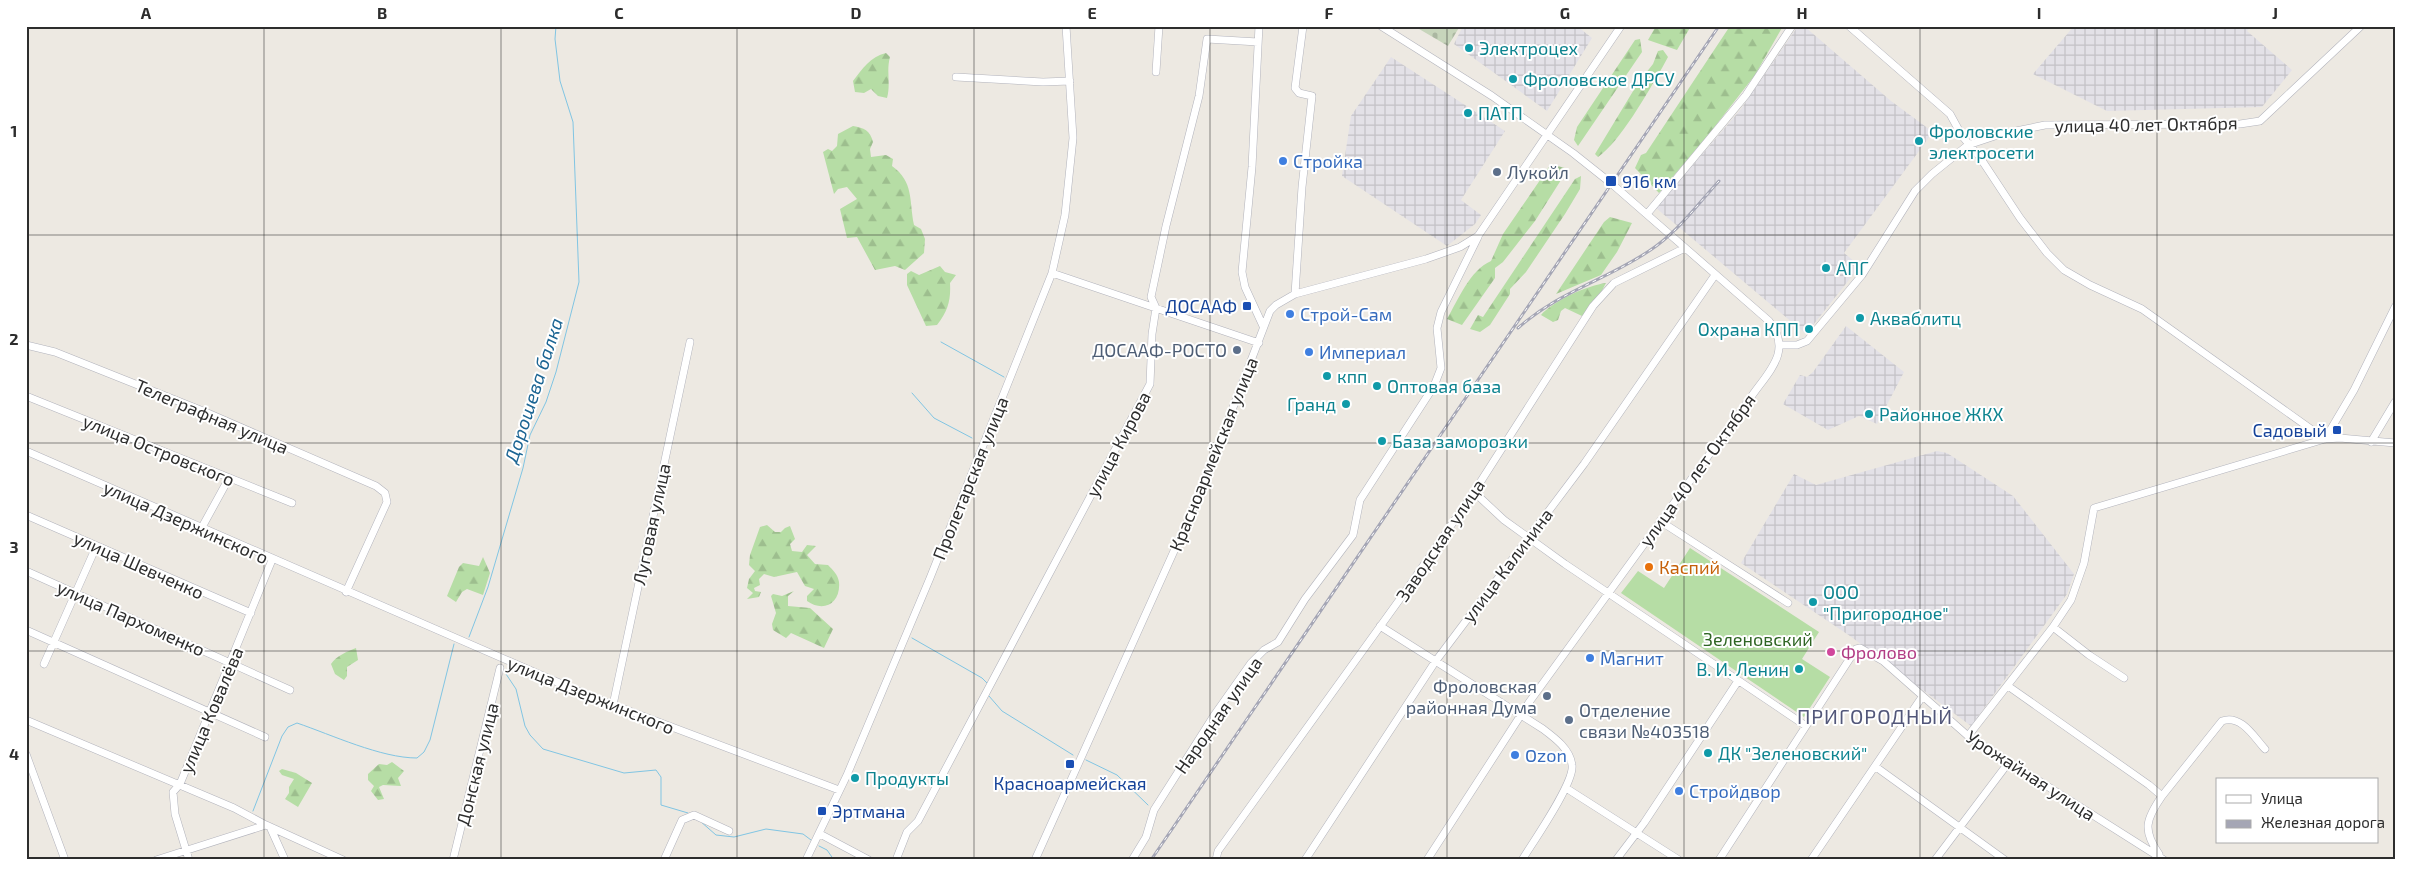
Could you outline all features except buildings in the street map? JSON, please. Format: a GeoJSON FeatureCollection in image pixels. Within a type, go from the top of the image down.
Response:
{"type":"FeatureCollection","features":[{"type":"Feature","properties":{"kind":"street","name":"Пролетарская улица"},"geometry":{"type":"LineString","coordinates":[[806,860],[820,834],[930,578],[1052,272],[1065,216],[1073,138],[1066,26]]}},
{"type":"Feature","properties":{"kind":"street"},"geometry":{"type":"LineString","coordinates":[[1156,72],[1158,26]]}},
{"type":"Feature","properties":{"kind":"street"},"geometry":{"type":"LineString","coordinates":[[1258,26],[1252,167],[1242,272],[1245,287],[1263,326]]}},
{"type":"Feature","properties":{"kind":"street"},"geometry":{"type":"LineString","coordinates":[[1295,294],[1302,187],[1312,96],[1299,93],[1295,88],[1303,26]]}},
{"type":"Feature","properties":{"kind":"street"},"geometry":{"type":"LineString","coordinates":[[1381,26],[1548,134],[1609,182],[1769,320],[1777,333],[1780,345]]}},
{"type":"Feature","properties":{"kind":"street","name":"Народная улица"},"geometry":{"type":"LineString","coordinates":[[1132,860],[1146,837],[1154,810],[1215,714],[1251,663],[1264,650],[1278,642],[1306,599],[1353,535],[1360,500],[1434,386],[1441,368],[1437,328],[1440,312],[1478,236],[1621,26]]}},
{"type":"Feature","properties":{"kind":"street"},"geometry":{"type":"LineString","coordinates":[[1646,214],[1746,95],[1792,26]]}},
{"type":"Feature","properties":{"kind":"street"},"geometry":{"type":"LineString","coordinates":[[1849,26],[1950,114],[1968,145],[1979,156],[2026,225],[2054,261],[2064,270],[2090,285],[2142,309],[2325,439]]}},
{"type":"Feature","properties":{"kind":"street","name":"улица 40 лет Октября"},"geometry":{"type":"LineString","coordinates":[[1427,860],[1520,716],[1751,396],[1776,359],[1780,345],[1797,345],[1807,341],[1862,275],[1916,191],[1968,145],[2001,134],[2045,125],[2240,124],[2260,121],[2361,26]]}},
{"type":"Feature","properties":{"kind":"street","name":"улица Кирова"},"geometry":{"type":"LineString","coordinates":[[896,860],[907,832],[923,813],[1150,384],[1152,334],[1156,308],[1151,297],[1168,218],[1200,96],[1207,39],[1258,42]]}},
{"type":"Feature","properties":{"kind":"street"},"geometry":{"type":"LineString","coordinates":[[956,77],[1070,82]]}},
{"type":"Feature","properties":{"kind":"street","name":"Красноармейская улица"},"geometry":{"type":"LineString","coordinates":[[1035,860],[1201,490],[1270,311],[1276,305],[1295,294],[1426,259],[1460,247],[1478,236]]}},
{"type":"Feature","properties":{"kind":"street","name":"Заводская улица"},"geometry":{"type":"LineString","coordinates":[[1216,860],[1218,851],[1474,492],[1593,306],[1614,283],[1685,248]]}},
{"type":"Feature","properties":{"kind":"street"},"geometry":{"type":"LineString","coordinates":[[1052,272],[1258,343]]}},
{"type":"Feature","properties":{"kind":"street","name":"улица Калинина"},"geometry":{"type":"LineString","coordinates":[[1305,860],[1435,662],[1584,464],[1716,275]]}},
{"type":"Feature","properties":{"kind":"street"},"geometry":{"type":"LineString","coordinates":[[2325,439],[2354,390],[2395,307]]}},
{"type":"Feature","properties":{"kind":"street","name":"Луговая улица"},"geometry":{"type":"LineString","coordinates":[[613,705],[690,342]]}},
{"type":"Feature","properties":{"kind":"street","name":"Телеграфная улица"},"geometry":{"type":"LineString","coordinates":[[26,345],[55,352],[204,411],[376,486],[385,493],[387,502],[346,592]]}},
{"type":"Feature","properties":{"kind":"street","name":"улица Островского"},"geometry":{"type":"LineString","coordinates":[[26,396],[292,503]]}},
{"type":"Feature","properties":{"kind":"street"},"geometry":{"type":"LineString","coordinates":[[2370,442],[2395,402]]}},
{"type":"Feature","properties":{"kind":"street"},"geometry":{"type":"LineString","coordinates":[[1968,736],[2053,627],[2070,600],[2078,583],[2087,550],[2094,508],[2325,439],[2340,438],[2395,443]]}},
{"type":"Feature","properties":{"kind":"street","name":"улица Дзержинского"},"geometry":{"type":"LineString","coordinates":[[26,451],[272,560],[613,705],[839,790]]}},
{"type":"Feature","properties":{"kind":"street"},"geometry":{"type":"LineString","coordinates":[[201,529],[229,478]]}},
{"type":"Feature","properties":{"kind":"street"},"geometry":{"type":"LineString","coordinates":[[1474,492],[1504,520],[1528,537],[1806,726],[1719,860]]}},
{"type":"Feature","properties":{"kind":"street","name":"улица Шевченко"},"geometry":{"type":"LineString","coordinates":[[26,515],[251,614]]}},
{"type":"Feature","properties":{"kind":"street"},"geometry":{"type":"LineString","coordinates":[[1660,521],[1788,603]]}},
{"type":"Feature","properties":{"kind":"street"},"geometry":{"type":"LineString","coordinates":[[44,664],[96,546]]}},
{"type":"Feature","properties":{"kind":"street","name":"улица Ковалёва"},"geometry":{"type":"LineString","coordinates":[[189,860],[172,797],[173,792],[180,784],[272,560]]}},
{"type":"Feature","properties":{"kind":"street","name":"улица Пархоменко"},"geometry":{"type":"LineString","coordinates":[[26,571],[290,690]]}},
{"type":"Feature","properties":{"kind":"street"},"geometry":{"type":"LineString","coordinates":[[1380,626],[1549,734],[1567,753],[1572,770],[1566,788],[1522,860]]}},
{"type":"Feature","properties":{"kind":"street"},"geometry":{"type":"LineString","coordinates":[[2053,627],[2096,660],[2124,678]]}},
{"type":"Feature","properties":{"kind":"street"},"geometry":{"type":"LineString","coordinates":[[26,630],[265,737]]}},
{"type":"Feature","properties":{"kind":"street","name":"Урожайная улица"},"geometry":{"type":"LineString","coordinates":[[1806,726],[1856,649],[1864,648],[1883,662],[1968,736],[2163,859]]}},
{"type":"Feature","properties":{"kind":"street","name":"Донская улица"},"geometry":{"type":"LineString","coordinates":[[453,860],[500,668]]}},
{"type":"Feature","properties":{"kind":"street"},"geometry":{"type":"LineString","coordinates":[[1616,860],[1635,832],[1644,823],[1738,681]]}},
{"type":"Feature","properties":{"kind":"street"},"geometry":{"type":"LineString","coordinates":[[2008,686],[2149,784],[2162,796]]}},
{"type":"Feature","properties":{"kind":"street"},"geometry":{"type":"LineString","coordinates":[[1811,860],[1922,697]]}},
{"type":"Feature","properties":{"kind":"street"},"geometry":{"type":"LineString","coordinates":[[2163,859],[2147,832],[2150,815],[2162,796],[2222,721],[2228,719],[2239,722],[2265,749]]}},
{"type":"Feature","properties":{"kind":"street"},"geometry":{"type":"LineString","coordinates":[[26,720],[180,784],[234,808],[268,827],[343,860]]}},
{"type":"Feature","properties":{"kind":"street"},"geometry":{"type":"LineString","coordinates":[[26,754],[65,860]]}},
{"type":"Feature","properties":{"kind":"street"},"geometry":{"type":"LineString","coordinates":[[1935,860],[2009,762]]}},
{"type":"Feature","properties":{"kind":"street"},"geometry":{"type":"LineString","coordinates":[[1876,767],[2004,860]]}},
{"type":"Feature","properties":{"kind":"street"},"geometry":{"type":"LineString","coordinates":[[1566,788],[1678,860]]}},
{"type":"Feature","properties":{"kind":"street"},"geometry":{"type":"LineString","coordinates":[[664,860],[682,820],[692,816],[729,831]]}},
{"type":"Feature","properties":{"kind":"street"},"geometry":{"type":"LineString","coordinates":[[156,860],[268,827]]}},
{"type":"Feature","properties":{"kind":"street"},"geometry":{"type":"LineString","coordinates":[[268,827],[285,860]]}},
{"type":"Feature","properties":{"kind":"street"},"geometry":{"type":"LineString","coordinates":[[820,834],[869,860]]}},
{"type":"Feature","properties":{"kind":"shaded area","name":"Фроловское ДРСУ"},"geometry":{"type":"Polygon","coordinates":[[[1463,26],[1577,26],[1592,38],[1547,111],[1454,44],[1463,26]]]}},
{"type":"Feature","properties":{"kind":"shaded area","name":"АПГ"},"geometry":{"type":"Polygon","coordinates":[[[1798,26],[1804,26],[1891,101],[1933,132],[1844,253],[1860,266],[1806,334],[1656,208],[1741,109],[1798,26]]]}},
{"type":"Feature","properties":{"kind":"shaded area"},"geometry":{"type":"Polygon","coordinates":[[[2074,26],[2251,26],[2247,31],[2292,70],[2262,107],[2107,111],[2033,74],[2074,26]]]}},
{"type":"Feature","properties":{"kind":"shaded area","name":"ПАТП"},"geometry":{"type":"Polygon","coordinates":[[[1391,57],[1505,131],[1461,200],[1481,215],[1475,224],[1447,246],[1342,176],[1351,116],[1391,57]]]}},
{"type":"Feature","properties":{"kind":"shaded area","name":"Районное ЖКХ"},"geometry":{"type":"Polygon","coordinates":[[[1846,326],[1904,372],[1877,424],[1859,416],[1828,430],[1783,404],[1800,375],[1807,377],[1813,372],[1846,326]]]}},
{"type":"Feature","properties":{"kind":"shaded area"},"geometry":{"type":"Polygon","coordinates":[[[1937,451],[1947,453],[2013,496],[2074,574],[2067,594],[1971,726],[1850,636],[1741,563],[1794,474],[1816,485],[1937,451]]]}},
{"type":"Feature","properties":{"kind":"green space"},"geometry":{"type":"Polygon","coordinates":[[[1414,26],[1460,26],[1448,46],[1414,26]]]}},
{"type":"Feature","properties":{"kind":"green space"},"geometry":{"type":"Polygon","coordinates":[[[1656,26],[1691,26],[1677,50],[1648,40],[1656,26]]]}},
{"type":"Feature","properties":{"kind":"green space"},"geometry":{"type":"Polygon","coordinates":[[[1730,26],[1783,26],[1755,75],[1709,134],[1659,193],[1635,168],[1641,155],[1646,153],[1730,26]]]}},
{"type":"Feature","properties":{"kind":"green space"},"geometry":{"type":"Polygon","coordinates":[[[1640,39],[1642,52],[1578,146],[1574,140],[1577,127],[1635,40],[1640,39]]]}},
{"type":"Feature","properties":{"kind":"green space"},"geometry":{"type":"Polygon","coordinates":[[[1663,50],[1668,57],[1641,103],[1624,129],[1598,157],[1595,154],[1638,83],[1653,64],[1658,51],[1663,50]]]}},
{"type":"Feature","properties":{"kind":"green space"},"geometry":{"type":"Polygon","coordinates":[[[886,53],[890,57],[887,98],[878,96],[871,89],[864,93],[855,92],[853,81],[860,72],[871,60],[886,53]]]}},
{"type":"Feature","properties":{"kind":"green space"},"geometry":{"type":"Polygon","coordinates":[[[853,126],[863,129],[870,135],[873,142],[870,149],[871,157],[886,155],[893,159],[892,166],[904,178],[907,185],[914,225],[921,229],[925,239],[924,253],[905,270],[895,266],[875,270],[857,237],[847,238],[840,209],[857,199],[847,187],[838,189],[834,194],[823,152],[828,149],[832,151],[837,146],[838,134],[853,126]]]}},
{"type":"Feature","properties":{"kind":"green space"},"geometry":{"type":"Polygon","coordinates":[[[1551,164],[1568,169],[1535,221],[1503,262],[1495,268],[1495,278],[1462,325],[1447,319],[1471,278],[1491,261],[1503,234],[1551,164]]]}},
{"type":"Feature","properties":{"kind":"green space"},"geometry":{"type":"Polygon","coordinates":[[[1581,176],[1580,189],[1565,214],[1526,272],[1510,289],[1510,294],[1490,325],[1480,332],[1470,329],[1478,315],[1483,317],[1575,179],[1581,176]]]}},
{"type":"Feature","properties":{"kind":"green space"},"geometry":{"type":"Polygon","coordinates":[[[1610,217],[1632,223],[1617,252],[1601,275],[1556,294],[1604,222],[1610,217]]]}},
{"type":"Feature","properties":{"kind":"green space"},"geometry":{"type":"Polygon","coordinates":[[[940,266],[945,272],[956,275],[950,283],[950,295],[944,315],[937,325],[926,326],[907,285],[907,274],[911,271],[919,275],[940,266]]]}},
{"type":"Feature","properties":{"kind":"green space"},"geometry":{"type":"Polygon","coordinates":[[[1606,283],[1597,300],[1582,316],[1565,308],[1561,311],[1558,320],[1553,322],[1541,315],[1554,304],[1571,294],[1606,283]]]}},
{"type":"Feature","properties":{"kind":"green space"},"geometry":{"type":"Polygon","coordinates":[[[767,525],[775,532],[781,532],[790,526],[795,539],[790,544],[792,551],[802,552],[807,545],[816,546],[807,555],[815,564],[828,565],[839,582],[837,596],[830,604],[819,606],[807,601],[807,596],[814,589],[805,586],[797,572],[774,577],[764,574],[759,579],[760,585],[754,588],[755,591],[761,592],[759,597],[747,599],[753,593],[747,588],[749,579],[755,571],[749,565],[750,555],[760,527],[767,525]]]}},
{"type":"Feature","properties":{"kind":"green space","name":"Зеленовский"},"geometry":{"type":"Polygon","coordinates":[[[1690,548],[1819,632],[1802,659],[1830,677],[1804,717],[1621,593],[1638,571],[1664,588],[1690,548]]]}},
{"type":"Feature","properties":{"kind":"green space"},"geometry":{"type":"Polygon","coordinates":[[[483,557],[490,573],[483,595],[467,589],[462,592],[456,602],[447,596],[459,567],[463,563],[479,566],[483,557]]]}},
{"type":"Feature","properties":{"kind":"green space"},"geometry":{"type":"Polygon","coordinates":[[[794,591],[788,596],[788,606],[810,608],[833,629],[824,648],[791,633],[786,638],[773,630],[772,624],[776,613],[771,596],[773,594],[782,596],[794,591]]]}},
{"type":"Feature","properties":{"kind":"green space"},"geometry":{"type":"Polygon","coordinates":[[[356,648],[358,660],[347,667],[347,676],[344,680],[335,674],[331,664],[339,656],[356,648]]]}},
{"type":"Feature","properties":{"kind":"green space"},"geometry":{"type":"Polygon","coordinates":[[[392,762],[404,771],[398,778],[401,786],[383,785],[379,787],[384,799],[378,800],[371,791],[374,786],[368,780],[368,774],[379,764],[387,765],[392,762]]]}},
{"type":"Feature","properties":{"kind":"green space"},"geometry":{"type":"Polygon","coordinates":[[[282,769],[296,773],[312,783],[298,807],[285,799],[294,779],[282,775],[279,771],[282,769]]]}},
{"type":"Feature","properties":{"kind":"waterway","name":"Дорошева балка"},"geometry":{"type":"LineString","coordinates":[[469,637],[488,587],[523,468],[530,435],[546,402],[556,372],[579,282],[573,122],[560,81],[555,39],[556,26]]}},
{"type":"Feature","properties":{"kind":"waterway"},"geometry":{"type":"LineString","coordinates":[[941,342],[1004,377]]}},
{"type":"Feature","properties":{"kind":"waterway"},"geometry":{"type":"LineString","coordinates":[[912,393],[934,418],[972,438]]}},
{"type":"Feature","properties":{"kind":"waterway"},"geometry":{"type":"LineString","coordinates":[[912,638],[982,678],[987,683]]}},
{"type":"Feature","properties":{"kind":"waterway"},"geometry":{"type":"LineString","coordinates":[[253,811],[282,736],[288,727],[297,723],[372,750],[417,758],[424,752],[430,740],[454,644]]}},
{"type":"Feature","properties":{"kind":"waterway","name":"Дорошева балка"},"geometry":{"type":"LineString","coordinates":[[504,671],[516,689],[525,726],[530,735],[543,749],[624,773],[656,770],[661,777],[661,805],[688,813]]}},
{"type":"Feature","properties":{"kind":"waterway"},"geometry":{"type":"LineString","coordinates":[[989,696],[1002,711],[1073,755]]}},
{"type":"Feature","properties":{"kind":"waterway"},"geometry":{"type":"LineString","coordinates":[[1086,760],[1117,775],[1148,805]]}},
{"type":"Feature","properties":{"kind":"waterway","name":"Дорошева балка"},"geometry":{"type":"LineString","coordinates":[[700,821],[716,835],[734,837],[766,829],[803,834],[811,840]]}},
{"type":"Feature","properties":{"kind":"waterway","name":"Дорошева балка"},"geometry":{"type":"LineString","coordinates":[[819,846],[827,850],[834,860]]}},
{"type":"Feature","properties":{"kind":"railway"},"geometry":{"type":"LineString","coordinates":[[1151,860],[1719,26]]}},
{"type":"Feature","properties":{"kind":"railway"},"geometry":{"type":"LineString","coordinates":[[1518,328],[1534,315],[1566,295],[1632,261],[1659,244],[1669,236],[1719,181]]}},
{"type":"Feature","properties":{"kind":"place","name":"Электроцех"},"geometry":{"type":"Point","coordinates":[1469,48]}},
{"type":"Feature","properties":{"kind":"place","name":"Фроловское ДРСУ"},"geometry":{"type":"Point","coordinates":[1513,79]}},
{"type":"Feature","properties":{"kind":"place","name":"ПАТП"},"geometry":{"type":"Point","coordinates":[1468,113]}},
{"type":"Feature","properties":{"kind":"place","name":"Фроловские электросети"},"geometry":{"type":"Point","coordinates":[1919,141]}},
{"type":"Feature","properties":{"kind":"place","name":"Стройка"},"geometry":{"type":"Point","coordinates":[1283,161]}},
{"type":"Feature","properties":{"kind":"place","name":"Лукойл"},"geometry":{"type":"Point","coordinates":[1497,172]}},
{"type":"Feature","properties":{"kind":"place","name":"916 км"},"geometry":{"type":"Point","coordinates":[1611,181]}},
{"type":"Feature","properties":{"kind":"place","name":"АПГ"},"geometry":{"type":"Point","coordinates":[1826,268]}},
{"type":"Feature","properties":{"kind":"place","name":"ДОСААФ"},"geometry":{"type":"Point","coordinates":[1247,306]}},
{"type":"Feature","properties":{"kind":"place","name":"Строй-Сам"},"geometry":{"type":"Point","coordinates":[1290,314]}},
{"type":"Feature","properties":{"kind":"place","name":"Акваблитц"},"geometry":{"type":"Point","coordinates":[1860,318]}},
{"type":"Feature","properties":{"kind":"place","name":"Охрана КПП"},"geometry":{"type":"Point","coordinates":[1809,329]}},
{"type":"Feature","properties":{"kind":"place","name":"ДОСААФ-РОСТО"},"geometry":{"type":"Point","coordinates":[1237,350]}},
{"type":"Feature","properties":{"kind":"place","name":"Империал"},"geometry":{"type":"Point","coordinates":[1309,352]}},
{"type":"Feature","properties":{"kind":"place","name":"кпп"},"geometry":{"type":"Point","coordinates":[1327,376]}},
{"type":"Feature","properties":{"kind":"place","name":"Оптовая база"},"geometry":{"type":"Point","coordinates":[1377,386]}},
{"type":"Feature","properties":{"kind":"place","name":"Гранд"},"geometry":{"type":"Point","coordinates":[1346,404]}},
{"type":"Feature","properties":{"kind":"place","name":"Районное ЖКХ"},"geometry":{"type":"Point","coordinates":[1869,414]}},
{"type":"Feature","properties":{"kind":"place","name":"Садовый"},"geometry":{"type":"Point","coordinates":[2337,430]}},
{"type":"Feature","properties":{"kind":"place","name":"База заморозки"},"geometry":{"type":"Point","coordinates":[1382,441]}},
{"type":"Feature","properties":{"kind":"place","name":"Каспий"},"geometry":{"type":"Point","coordinates":[1649,567]}},
{"type":"Feature","properties":{"kind":"place","name":"ООО \"Пригородное\""},"geometry":{"type":"Point","coordinates":[1813,602]}},
{"type":"Feature","properties":{"kind":"place","name":"Фролово"},"geometry":{"type":"Point","coordinates":[1831,652]}},
{"type":"Feature","properties":{"kind":"place","name":"Магнит"},"geometry":{"type":"Point","coordinates":[1590,658]}},
{"type":"Feature","properties":{"kind":"place","name":"В. И. Ленин"},"geometry":{"type":"Point","coordinates":[1799,669]}},
{"type":"Feature","properties":{"kind":"place","name":"Фроловская районная Дума"},"geometry":{"type":"Point","coordinates":[1547,696]}},
{"type":"Feature","properties":{"kind":"place","name":"Отделение связи №403518"},"geometry":{"type":"Point","coordinates":[1569,720]}},
{"type":"Feature","properties":{"kind":"place","name":"ДК \"Зеленовский\""},"geometry":{"type":"Point","coordinates":[1708,753]}},
{"type":"Feature","properties":{"kind":"place","name":"Ozon"},"geometry":{"type":"Point","coordinates":[1515,755]}},
{"type":"Feature","properties":{"kind":"place","name":"Красноармейская"},"geometry":{"type":"Point","coordinates":[1070,764]}},
{"type":"Feature","properties":{"kind":"place","name":"Продукты"},"geometry":{"type":"Point","coordinates":[855,778]}},
{"type":"Feature","properties":{"kind":"place","name":"Стройдвор"},"geometry":{"type":"Point","coordinates":[1679,791]}},
{"type":"Feature","properties":{"kind":"place","name":"Эртмана"},"geometry":{"type":"Point","coordinates":[822,811]}},
{"type":"Feature","properties":{"kind":"district","name":"ПРИГОРОДНЫЙ"},"geometry":{"type":"Point","coordinates":[1875,716]}}]}
